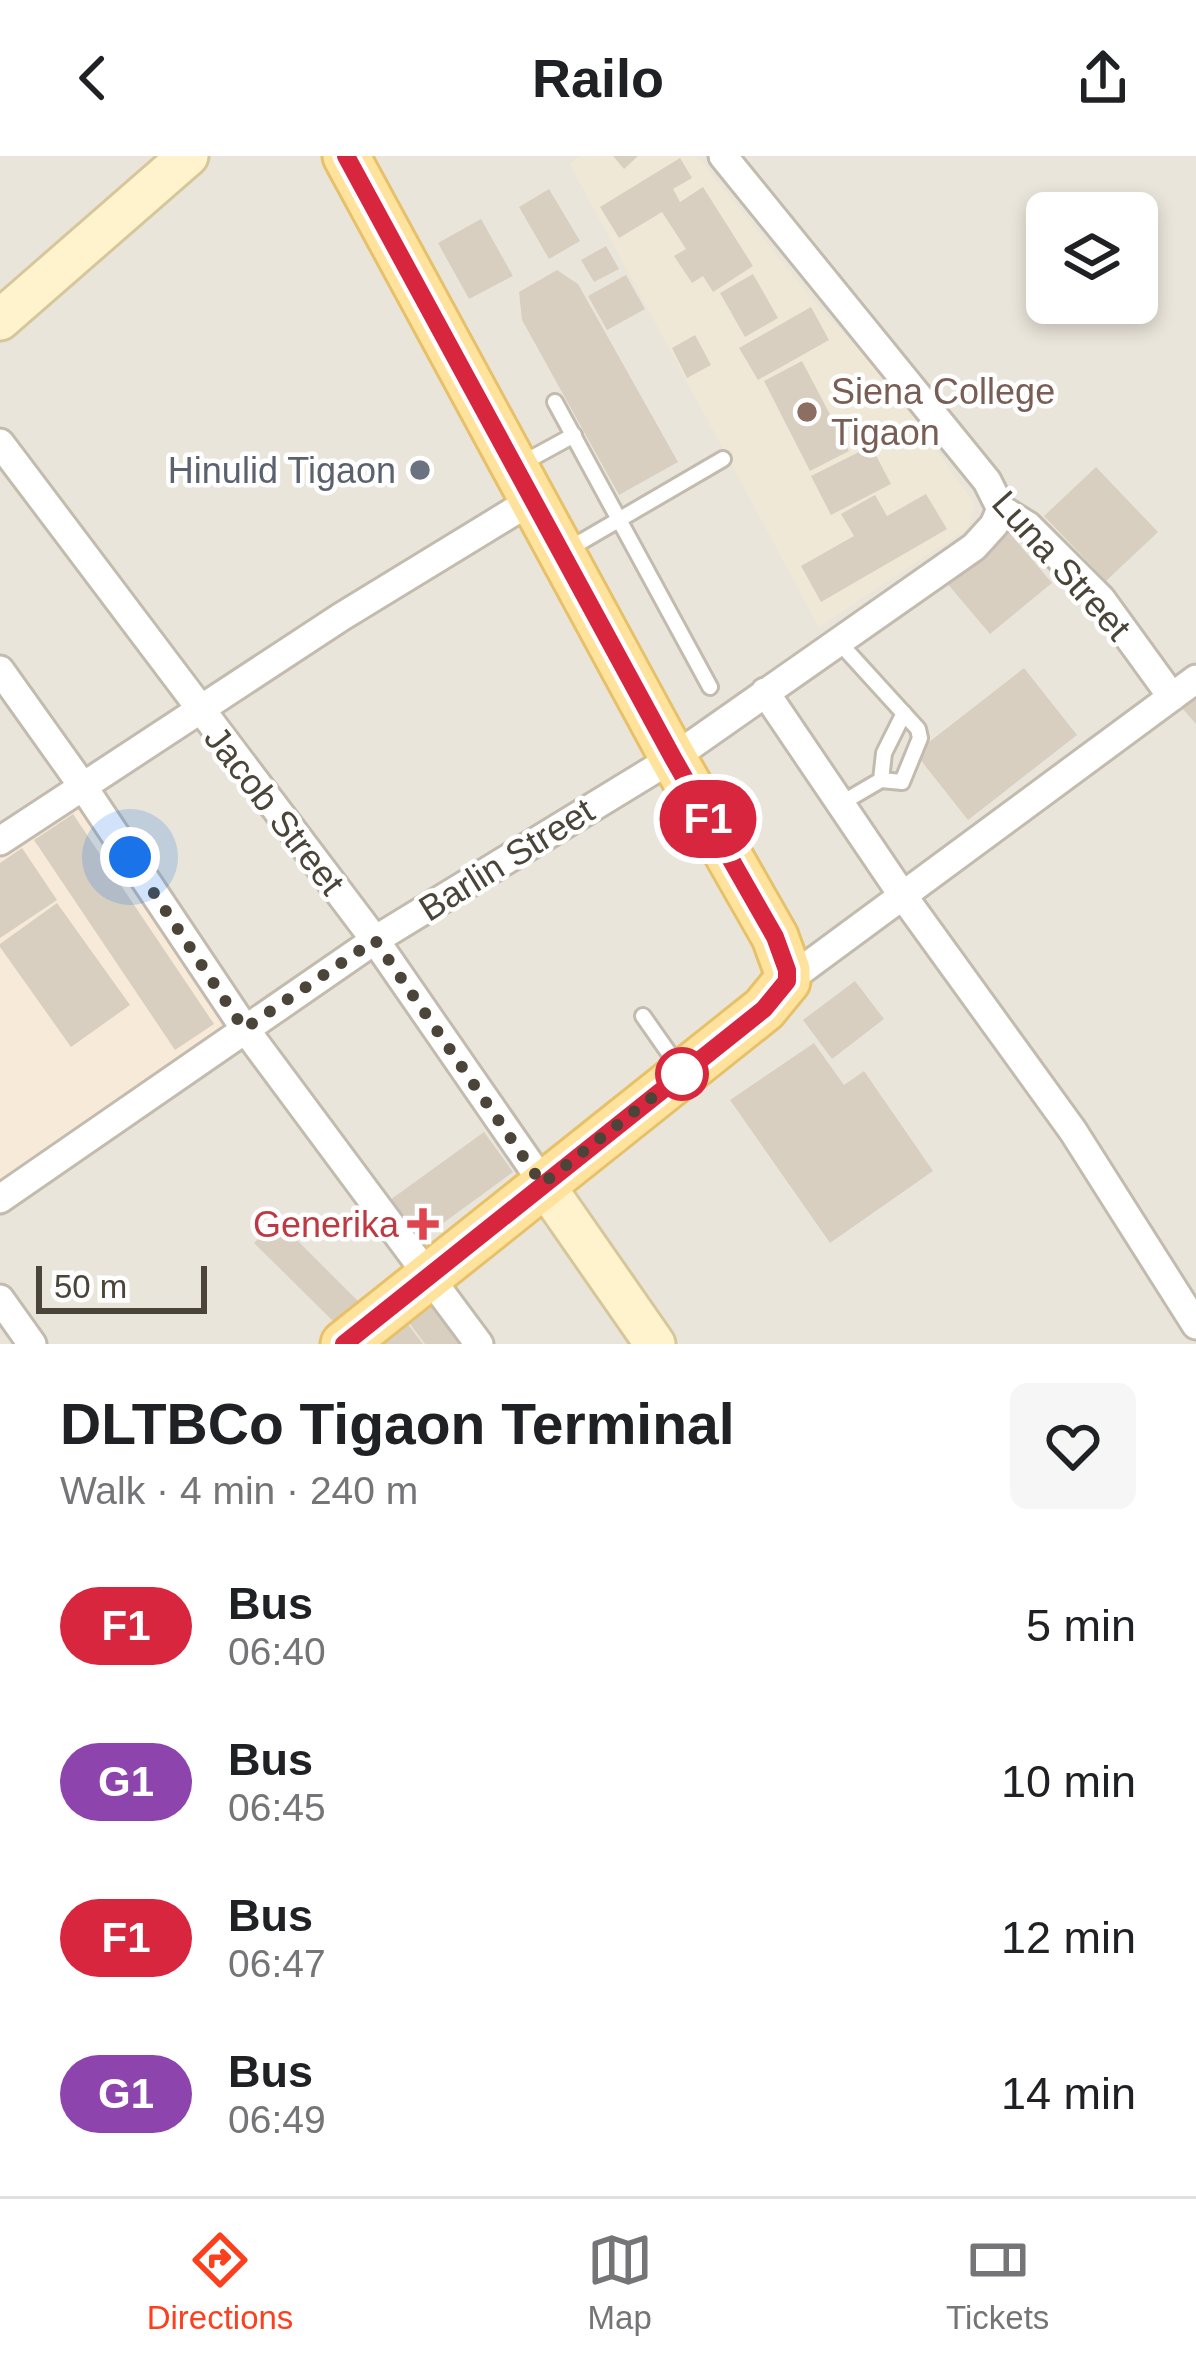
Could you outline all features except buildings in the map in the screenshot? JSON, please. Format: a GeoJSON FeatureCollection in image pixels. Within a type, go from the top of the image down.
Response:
{"type":"FeatureCollection","features":[{"type":"Feature","properties":{"kind":"main road"},"geometry":{"type":"LineString","coordinates":[[344,1344],[764,1009],[787,981],[775,937],[346,156]]}},
{"type":"Feature","properties":{"kind":"street"},"geometry":{"type":"LineString","coordinates":[[0,320],[188,156]]}},
{"type":"Feature","properties":{"kind":"street","name":"Luna Street"},"geometry":{"type":"LineString","coordinates":[[723,156],[987,481],[1001,509],[1028,526],[1101,599],[1172,697]]}},
{"type":"Feature","properties":{"kind":"street","name":"Jacob Street"},"geometry":{"type":"LineString","coordinates":[[0,443],[375,940],[542,1184]]}},
{"type":"Feature","properties":{"kind":"street"},"geometry":{"type":"LineString","coordinates":[[0,841],[389,587],[525,483]]}},
{"type":"Feature","properties":{"kind":"street","name":"Barlin Street"},"geometry":{"type":"LineString","coordinates":[[0,1199],[375,940],[673,758],[974,547],[1001,509]]}},
{"type":"Feature","properties":{"kind":"street"},"geometry":{"type":"LineString","coordinates":[[0,670],[244,1029],[479,1344]]}},
{"type":"Feature","properties":{"kind":"street"},"geometry":{"type":"LineString","coordinates":[[787,981],[1196,679]]}},
{"type":"Feature","properties":{"kind":"street"},"geometry":{"type":"LineString","coordinates":[[765,692],[903,896],[1073,1131],[1196,1325]]}},
{"type":"Feature","properties":{"kind":"street"},"geometry":{"type":"LineString","coordinates":[[542,1184],[655,1344]]}},
{"type":"Feature","properties":{"kind":"street"},"geometry":{"type":"LineString","coordinates":[[0,1300],[32,1344]]}},
{"type":"Feature","properties":{"kind":"lane"},"geometry":{"type":"LineString","coordinates":[[555,402],[710,687]]}},
{"type":"Feature","properties":{"kind":"lane"},"geometry":{"type":"LineString","coordinates":[[525,483],[574,435]]}},
{"type":"Feature","properties":{"kind":"lane"},"geometry":{"type":"LineString","coordinates":[[563,552],[724,459]]}},
{"type":"Feature","properties":{"kind":"lane"},"geometry":{"type":"LineString","coordinates":[[837,640],[904,712],[920,738],[905,779],[881,780],[841,804]]}},
{"type":"Feature","properties":{"kind":"lane"},"geometry":{"type":"LineString","coordinates":[[881,780],[884,753],[904,712]]}},
{"type":"Feature","properties":{"kind":"lane"},"geometry":{"type":"LineString","coordinates":[[643,1016],[684,1073]]}},
{"type":"Feature","properties":{"kind":"shaded area"},"geometry":{"type":"Polygon","coordinates":[[[0,156],[1196,156],[1196,1344],[0,1344],[0,156]]]}},
{"type":"Feature","properties":{"kind":"shaded area","name":"Siena College Tigaon"},"geometry":{"type":"Polygon","coordinates":[[[580,156],[697,156],[816,304],[888,380],[974,504],[968,528],[819,627],[570,164],[580,156]]]}},
{"type":"Feature","properties":{"kind":"shaded area"},"geometry":{"type":"Polygon","coordinates":[[[79,803],[228,1023],[0,1182],[0,852],[79,803]]]}},
{"type":"Feature","properties":{"kind":"bus line","name":"F1"},"geometry":{"type":"LineString","coordinates":[[344,1344],[764,1009],[787,981],[775,937],[346,156]]}},
{"type":"Feature","properties":{"kind":"place","name":"Siena College Tigaon"},"geometry":{"type":"Point","coordinates":[807,412]}},
{"type":"Feature","properties":{"kind":"place","name":"Hinulid Tigaon"},"geometry":{"type":"Point","coordinates":[420,470]}},
{"type":"Feature","properties":{"kind":"place","name":"Generika"},"geometry":{"type":"Point","coordinates":[423,1224]}},
{"type":"Feature","properties":{"kind":"route"},"geometry":{"type":"LineString","coordinates":[[130,857],[244,1029],[375,940],[542,1184],[682,1074]]}}]}
